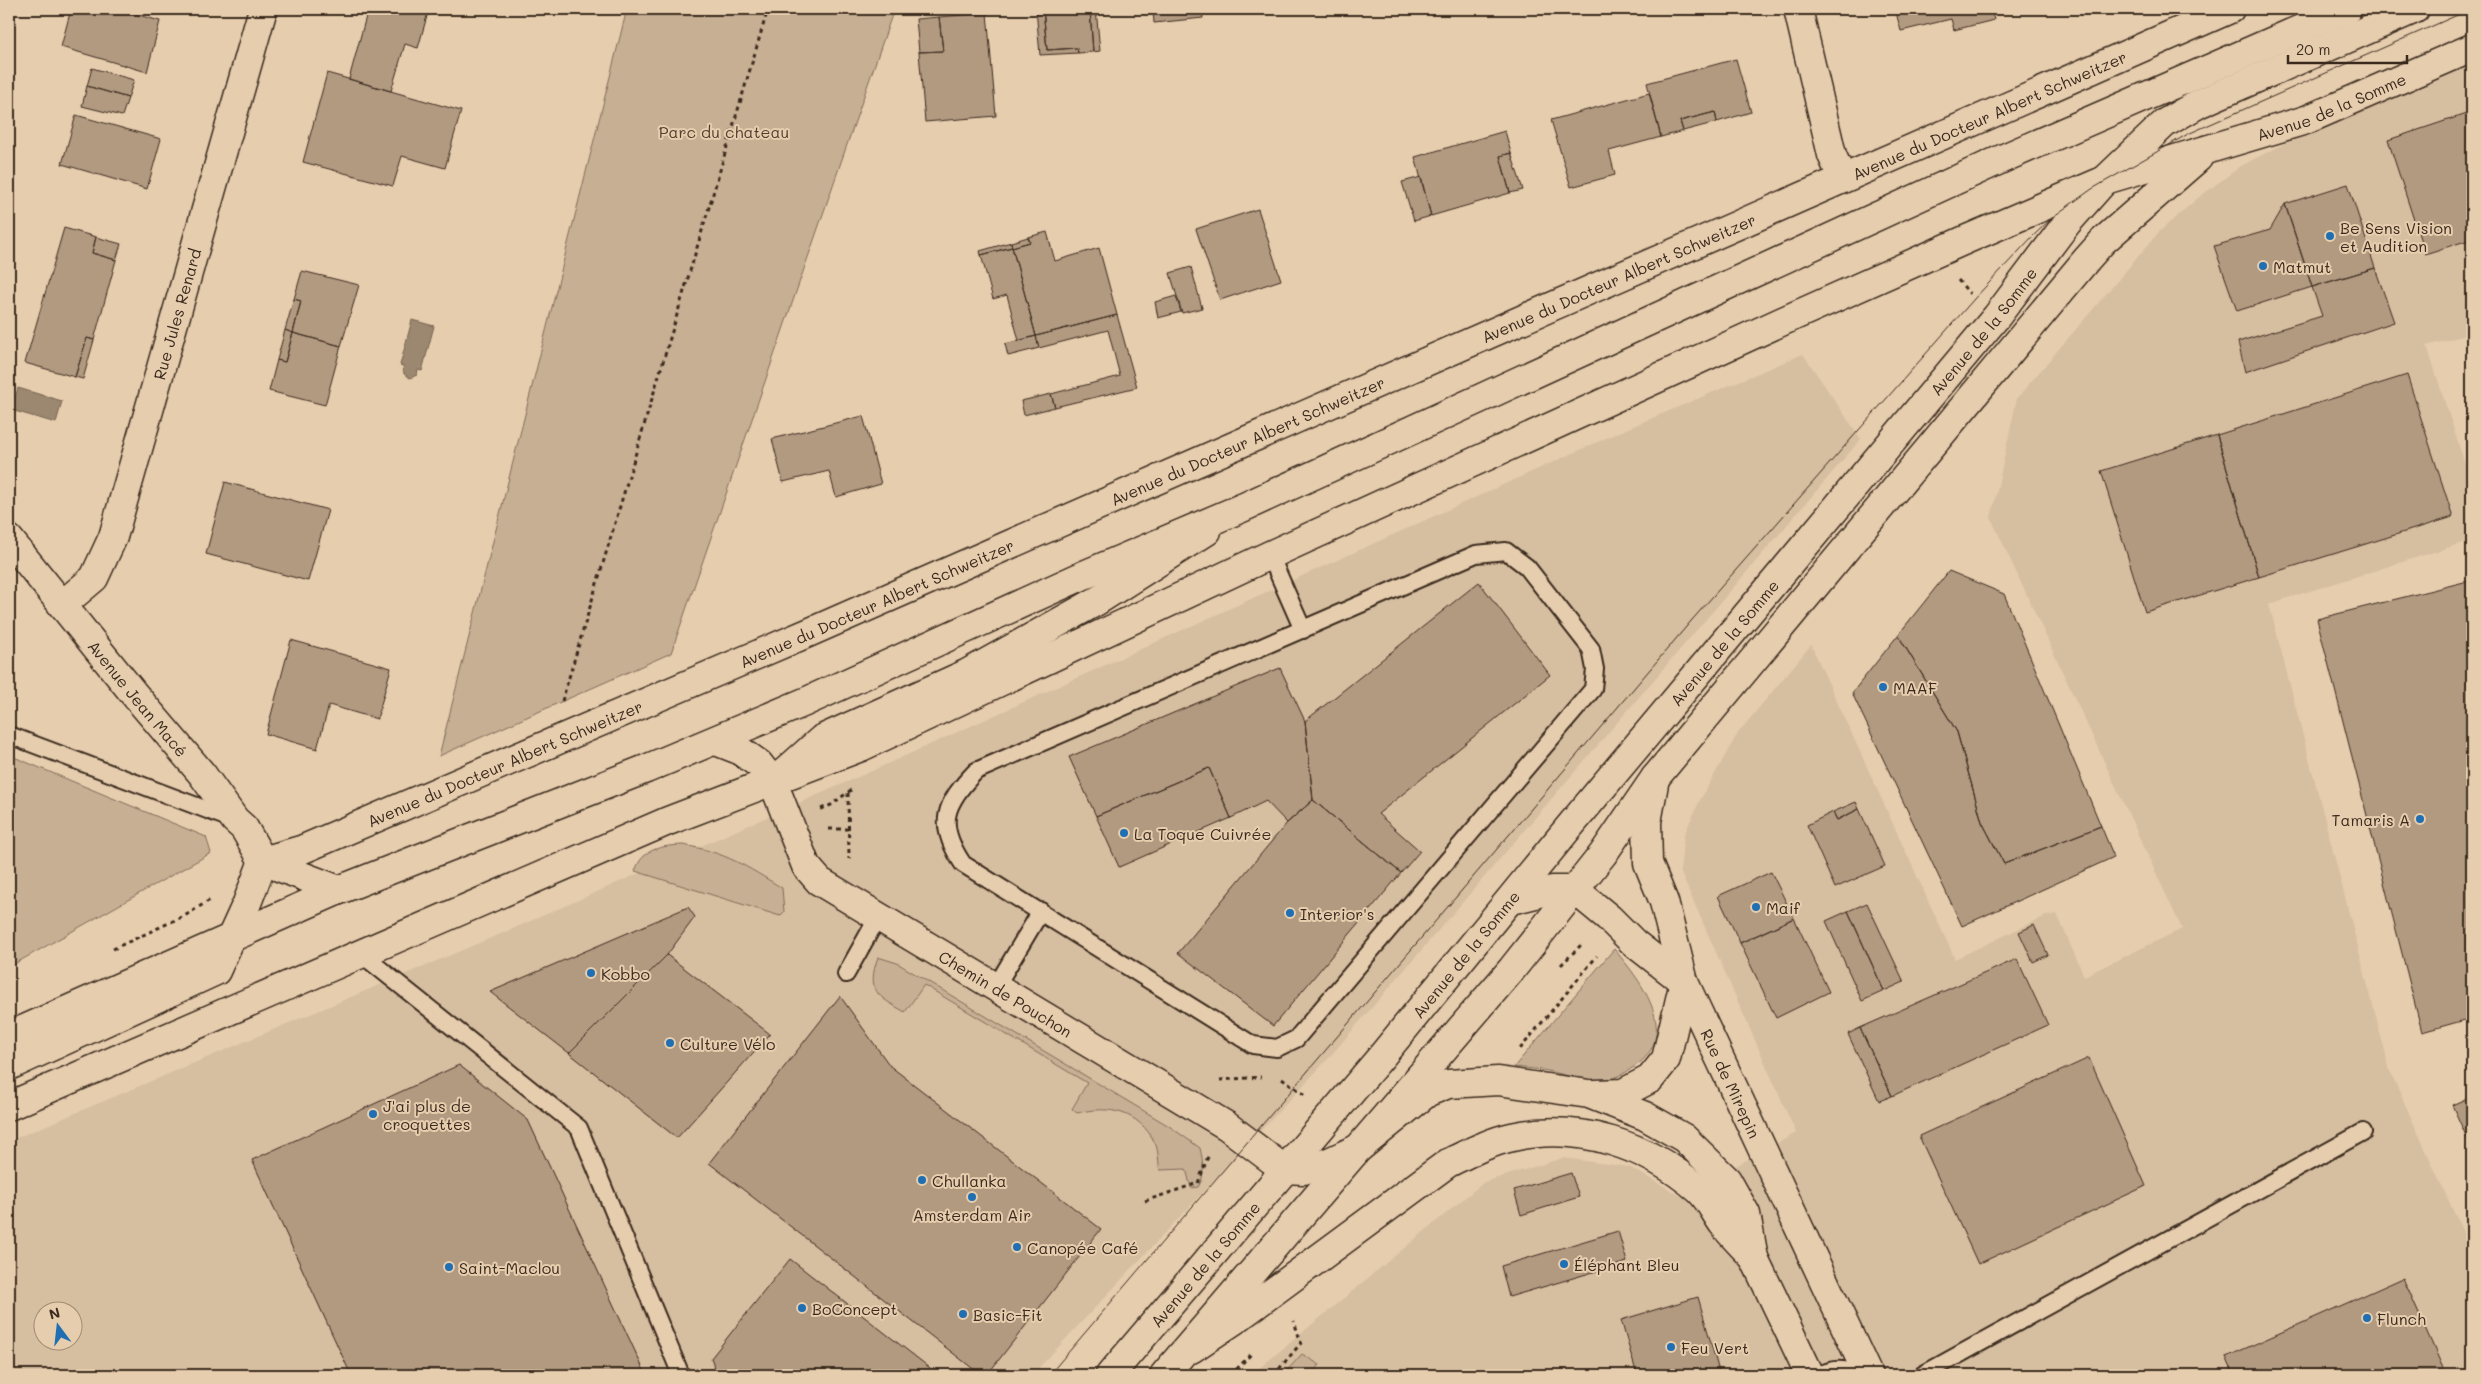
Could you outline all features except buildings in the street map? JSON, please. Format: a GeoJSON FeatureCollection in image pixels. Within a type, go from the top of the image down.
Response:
{"type":"FeatureCollection","features":[{"type":"Feature","properties":{"kind":"main road","name":"Rue Jules Renard"},"geometry":{"type":"LineString","coordinates":[[62,604],[94,578],[113,537],[263,9]]}},
{"type":"Feature","properties":{"kind":"main road"},"geometry":{"type":"LineString","coordinates":[[1798,9],[1832,155],[1842,178]]}},
{"type":"Feature","properties":{"kind":"main road","name":"Avenue du Docteur Albert Schweitzer"},"geometry":{"type":"LineString","coordinates":[[263,861],[301,850],[575,731],[808,633],[2230,9]]}},
{"type":"Feature","properties":{"kind":"main road"},"geometry":{"type":"LineString","coordinates":[[9,1036],[339,890],[716,741],[805,702],[1084,575],[1244,507],[1977,170],[2347,9]]}},
{"type":"Feature","properties":{"kind":"main road","name":"Avenue de la Somme"},"geometry":{"type":"LineString","coordinates":[[1110,1375],[1381,1057],[1570,826],[2002,310],[2067,223],[2105,180],[2165,123],[2198,104],[2415,9]]}},
{"type":"Feature","properties":{"kind":"main road","name":"Avenue de la Somme"},"geometry":{"type":"LineString","coordinates":[[1172,1366],[1506,976],[1574,890],[1655,778],[2098,247],[2205,152],[2306,120],[2472,48]]}},
{"type":"Feature","properties":{"kind":"main road"},"geometry":{"type":"LineString","coordinates":[[9,1106],[668,821],[861,747],[1270,554],[1783,320],[2105,180],[2205,152]]}},
{"type":"Feature","properties":{"kind":"main road"},"geometry":{"type":"LineString","coordinates":[[773,782],[822,739],[974,669],[1097,601],[1244,507]]}},
{"type":"Feature","properties":{"kind":"main road","name":"Avenue Jean Macé"},"geometry":{"type":"LineString","coordinates":[[9,539],[202,774],[235,820],[244,828],[263,861]]}},
{"type":"Feature","properties":{"kind":"main road","name":"Chemin de Pouchon"},"geometry":{"type":"LineString","coordinates":[[716,741],[739,750],[759,764],[773,782],[806,866],[819,881],[1227,1126],[1284,1169]]}},
{"type":"Feature","properties":{"kind":"main road","name":"Rue de Mirepin"},"geometry":{"type":"LineString","coordinates":[[1655,778],[1647,822],[1648,863],[1664,902],[1684,982],[1868,1375]]}},
{"type":"Feature","properties":{"kind":"main road"},"geometry":{"type":"LineString","coordinates":[[9,1066],[216,971],[233,937],[263,861],[339,890]]}},
{"type":"Feature","properties":{"kind":"main road"},"geometry":{"type":"LineString","coordinates":[[1284,1169],[1304,1170],[1331,1161],[1359,1148],[1428,1092],[1448,1084],[1498,1081],[1589,1094],[1623,1093],[1650,1079],[1666,1059],[1684,982],[1634,943],[1609,918],[1574,890],[1552,890],[1511,900]]}},
{"type":"Feature","properties":{"kind":"main road"},"geometry":{"type":"LineString","coordinates":[[1589,1094],[1645,1116],[1684,1138],[1727,1180],[1746,1214],[1754,1258],[1810,1375]]}},
{"type":"Feature","properties":{"kind":"main road"},"geometry":{"type":"LineString","coordinates":[[1172,1366],[1448,1162],[1484,1146],[1530,1134],[1580,1133],[1626,1144],[1668,1166],[1701,1191],[1724,1226],[1754,1258]]}},
{"type":"Feature","properties":{"kind":"lane"},"geometry":{"type":"LineString","coordinates":[[1506,551],[1527,567],[1591,649],[1595,669],[1593,689],[1296,1039],[1277,1048],[1253,1045],[1041,911],[963,864],[950,844],[946,818],[956,792],[976,771],[1476,554],[1506,551]]}},
{"type":"Feature","properties":{"kind":"lane"},"geometry":{"type":"LineString","coordinates":[[1270,554],[1303,630]]}},
{"type":"Feature","properties":{"kind":"lane"},"geometry":{"type":"LineString","coordinates":[[9,735],[235,820]]}},
{"type":"Feature","properties":{"kind":"lane"},"geometry":{"type":"LineString","coordinates":[[995,988],[1041,911]]}},
{"type":"Feature","properties":{"kind":"lane"},"geometry":{"type":"LineString","coordinates":[[846,974],[878,917]]}},
{"type":"Feature","properties":{"kind":"lane"},"geometry":{"type":"LineString","coordinates":[[365,951],[370,961],[580,1128],[681,1375]]}},
{"type":"Feature","properties":{"kind":"lane"},"geometry":{"type":"LineString","coordinates":[[1922,1375],[2363,1132]]}},
{"type":"Feature","properties":{"kind":"lane"},"geometry":{"type":"LineString","coordinates":[[1819,1375],[1832,1370],[1851,1371],[1858,1375]]}},
{"type":"Feature","properties":{"kind":"path"},"geometry":{"type":"LineString","coordinates":[[575,731],[562,702],[768,9]]}},
{"type":"Feature","properties":{"kind":"path"},"geometry":{"type":"LineString","coordinates":[[106,952],[186,914],[215,896]]}},
{"type":"Feature","properties":{"kind":"path"},"geometry":{"type":"LineString","coordinates":[[1145,1201],[1198,1182],[1212,1146]]}},
{"type":"Feature","properties":{"kind":"path"},"geometry":{"type":"LineString","coordinates":[[1274,1375],[1301,1343],[1291,1313]]}},
{"type":"Feature","properties":{"kind":"shaded area"},"geometry":{"type":"Polygon","coordinates":[[[2472,53],[2472,333],[2427,346],[2472,486],[2472,540],[2269,604],[2390,1071],[2472,1252],[2472,1375],[1251,1375],[1484,1182],[1563,1158],[1629,1167],[1681,1196],[1796,1133],[1680,871],[1684,835],[1699,802],[1738,733],[1811,645],[1955,959],[2046,916],[2057,914],[2084,976],[2182,929],[1991,518],[2017,398],[2160,231],[2198,198],[2241,166],[2472,53]]]}},
{"type":"Feature","properties":{"kind":"shaded area"},"geometry":{"type":"Polygon","coordinates":[[[412,320],[434,326],[422,371],[418,370],[417,375],[410,378],[404,374],[403,366],[400,365],[412,320]]]}},
{"type":"Feature","properties":{"kind":"shaded area"},"geometry":{"type":"Polygon","coordinates":[[[1803,354],[1861,439],[1326,1061],[1032,1375],[9,1375],[9,1141],[510,930],[865,774],[1624,430],[1803,354]]]}},
{"type":"Feature","properties":{"kind":"shaded area"},"geometry":{"type":"Polygon","coordinates":[[[18,388],[62,401],[56,423],[11,410],[18,388]]]}},
{"type":"Feature","properties":{"kind":"green space","name":"Parc du chateau"},"geometry":{"type":"Polygon","coordinates":[[[627,9],[894,9],[671,653],[439,756],[627,9]]]}},
{"type":"Feature","properties":{"kind":"green space"},"geometry":{"type":"Polygon","coordinates":[[[9,755],[206,837],[211,853],[9,967],[9,755]]]}},
{"type":"Feature","properties":{"kind":"green space"},"geometry":{"type":"Polygon","coordinates":[[[683,845],[711,852],[735,861],[782,888],[784,912],[780,916],[635,871],[638,863],[648,853],[667,846],[683,845]]]}},
{"type":"Feature","properties":{"kind":"green space"},"geometry":{"type":"Polygon","coordinates":[[[1614,949],[1634,974],[1651,1005],[1656,1020],[1656,1036],[1650,1051],[1638,1064],[1626,1072],[1604,1080],[1583,1079],[1548,1071],[1514,1067],[1614,949]]]}},
{"type":"Feature","properties":{"kind":"green space"},"geometry":{"type":"Polygon","coordinates":[[[878,957],[897,963],[1169,1126],[1200,1148],[1203,1173],[1198,1187],[1191,1188],[1186,1169],[1160,1170],[1155,1143],[1141,1124],[1132,1117],[1122,1113],[1100,1110],[1077,1113],[1072,1109],[1087,1083],[924,985],[905,1012],[881,997],[876,991],[873,978],[878,957]]]}},
{"type":"Feature","properties":{"kind":"green space"},"geometry":{"type":"Polygon","coordinates":[[[1302,1354],[1320,1365],[1311,1375],[1283,1375],[1302,1354]]]}},
{"type":"Feature","properties":{"kind":"tram line"},"geometry":{"type":"LineString","coordinates":[[1049,1375],[1692,620],[1974,299],[2033,236],[2054,216],[2092,189],[2188,134],[2471,9]]}},
{"type":"Feature","properties":{"kind":"place","name":"Be Sens Vision et Audition"},"geometry":{"type":"Point","coordinates":[2330,236]}},
{"type":"Feature","properties":{"kind":"place","name":"Matmut"},"geometry":{"type":"Point","coordinates":[2263,266]}},
{"type":"Feature","properties":{"kind":"place","name":"MAAF"},"geometry":{"type":"Point","coordinates":[1883,687]}},
{"type":"Feature","properties":{"kind":"place","name":"Tamaris A"},"geometry":{"type":"Point","coordinates":[2420,819]}},
{"type":"Feature","properties":{"kind":"place","name":"La Toque Cuivrée"},"geometry":{"type":"Point","coordinates":[1124,833]}},
{"type":"Feature","properties":{"kind":"place","name":"Maif"},"geometry":{"type":"Point","coordinates":[1756,907]}},
{"type":"Feature","properties":{"kind":"place","name":"Interior's"},"geometry":{"type":"Point","coordinates":[1290,913]}},
{"type":"Feature","properties":{"kind":"place","name":"Kobbo"},"geometry":{"type":"Point","coordinates":[591,973]}},
{"type":"Feature","properties":{"kind":"place","name":"Culture Vélo"},"geometry":{"type":"Point","coordinates":[670,1043]}},
{"type":"Feature","properties":{"kind":"place","name":"J'ai plus de croquettes"},"geometry":{"type":"Point","coordinates":[373,1114]}},
{"type":"Feature","properties":{"kind":"place","name":"Chullanka"},"geometry":{"type":"Point","coordinates":[922,1180]}},
{"type":"Feature","properties":{"kind":"place","name":"Amsterdam Air"},"geometry":{"type":"Point","coordinates":[972,1197]}},
{"type":"Feature","properties":{"kind":"place","name":"Canopée Café"},"geometry":{"type":"Point","coordinates":[1017,1247]}},
{"type":"Feature","properties":{"kind":"place","name":"Éléphant Bleu"},"geometry":{"type":"Point","coordinates":[1564,1264]}},
{"type":"Feature","properties":{"kind":"place","name":"Saint-Maclou"},"geometry":{"type":"Point","coordinates":[449,1267]}},
{"type":"Feature","properties":{"kind":"place","name":"BoConcept"},"geometry":{"type":"Point","coordinates":[802,1308]}},
{"type":"Feature","properties":{"kind":"place","name":"Basic-Fit"},"geometry":{"type":"Point","coordinates":[963,1314]}},
{"type":"Feature","properties":{"kind":"place","name":"Flunch"},"geometry":{"type":"Point","coordinates":[2367,1318]}},
{"type":"Feature","properties":{"kind":"place","name":"Feu Vert"},"geometry":{"type":"Point","coordinates":[1671,1347]}}]}
